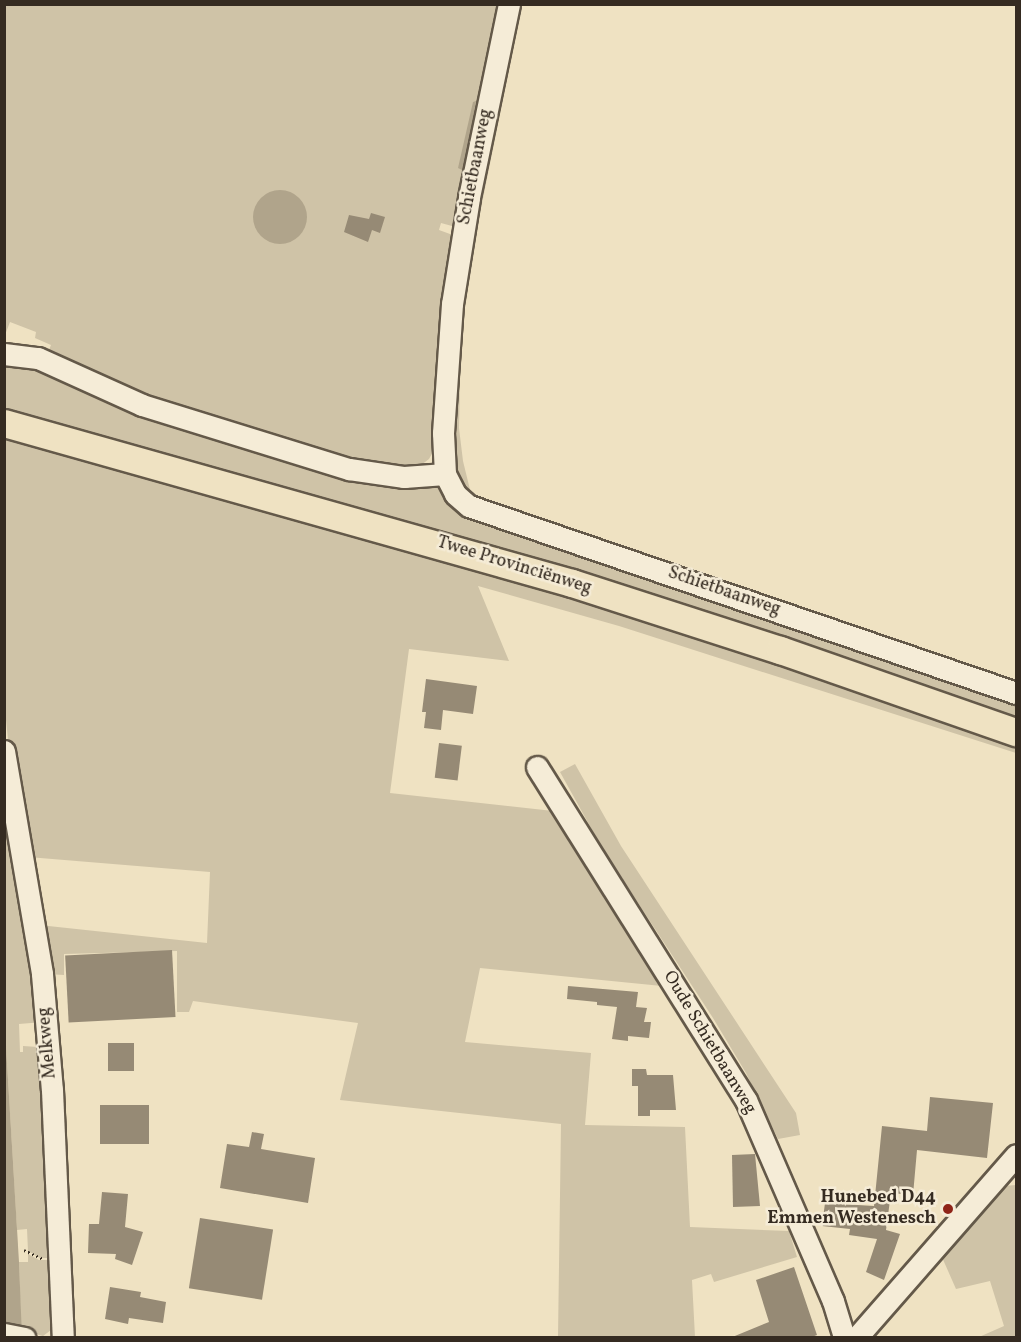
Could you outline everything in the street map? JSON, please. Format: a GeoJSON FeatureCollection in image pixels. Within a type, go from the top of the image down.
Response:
{"type":"FeatureCollection","features":[{"type":"Feature","properties":{"kind":"main road","name":"Twee Provinciënweg"},"geometry":{"type":"LineString","coordinates":[[5,424],[572,583],[759,642],[1017,732]]}},
{"type":"Feature","properties":{"kind":"street","name":"Schietbaanweg"},"geometry":{"type":"LineString","coordinates":[[509,4],[469,198],[452,304],[443,433],[445,474],[455,494],[469,506],[1017,693]]}},
{"type":"Feature","properties":{"kind":"street"},"geometry":{"type":"LineString","coordinates":[[4,354],[38,358],[142,405],[349,469],[387,476],[445,474]]}},
{"type":"Feature","properties":{"kind":"street","name":"Melkweg"},"geometry":{"type":"LineString","coordinates":[[4,751],[42,974],[52,1090],[63,1338]]}},
{"type":"Feature","properties":{"kind":"street","name":"Oude Schietbaanweg"},"geometry":{"type":"LineString","coordinates":[[537,767],[746,1100],[833,1301],[844,1338]]}},
{"type":"Feature","properties":{"kind":"street"},"geometry":{"type":"LineString","coordinates":[[856,1338],[1017,1155]]}},
{"type":"Feature","properties":{"kind":"street"},"geometry":{"type":"LineString","coordinates":[[4,1334],[25,1338]]}},
{"type":"Feature","properties":{"kind":"shaded area"},"geometry":{"type":"Polygon","coordinates":[[[5,5],[506,5],[462,220],[452,226],[441,223],[439,230],[450,234],[458,243],[434,450],[429,459],[417,468],[396,471],[197,419],[47,355],[51,345],[35,338],[36,332],[10,322],[5,335],[5,5]]]}},
{"type":"Feature","properties":{"kind":"shaded area"},"geometry":{"type":"Polygon","coordinates":[[[512,5],[522,5],[473,248],[461,333],[459,428],[463,461],[472,498],[466,495],[454,472],[450,360],[512,5]]]}},
{"type":"Feature","properties":{"kind":"shaded area"},"geometry":{"type":"Polygon","coordinates":[[[476,101],[462,170],[458,168],[473,102],[476,101]]]}},
{"type":"Feature","properties":{"kind":"shaded area"},"geometry":{"type":"Polygon","coordinates":[[[275,190],[285,190],[295,194],[303,202],[307,217],[303,232],[295,240],[285,244],[275,244],[265,240],[257,232],[253,222],[253,212],[257,202],[265,194],[275,190]]]}},
{"type":"Feature","properties":{"kind":"shaded area"},"geometry":{"type":"Polygon","coordinates":[[[18,360],[434,486],[1016,698],[1016,723],[447,535],[5,411],[5,363],[18,360]]]}},
{"type":"Feature","properties":{"kind":"shaded area"},"geometry":{"type":"Polygon","coordinates":[[[4,437],[617,606],[1016,740],[1016,753],[619,626],[478,586],[509,661],[409,649],[390,793],[562,812],[672,987],[480,968],[465,1042],[591,1053],[585,1125],[685,1127],[690,1227],[789,1231],[797,1257],[714,1282],[711,1274],[692,1280],[695,1337],[558,1337],[561,1124],[340,1100],[358,1023],[193,1001],[189,1012],[177,1012],[177,951],[64,954],[64,975],[46,974],[39,925],[207,943],[210,872],[28,857],[11,770],[5,710],[4,437]]]}},
{"type":"Feature","properties":{"kind":"shaded area"},"geometry":{"type":"Polygon","coordinates":[[[575,764],[621,846],[796,1113],[800,1135],[778,1139],[746,1073],[601,846],[560,772],[575,764]]]}},
{"type":"Feature","properties":{"kind":"shaded area"},"geometry":{"type":"Polygon","coordinates":[[[4,779],[43,1022],[19,1024],[20,1052],[23,1052],[23,1046],[46,1050],[53,1258],[40,1258],[28,1251],[27,1229],[17,1230],[4,1013],[4,779]]]}},
{"type":"Feature","properties":{"kind":"shaded area"},"geometry":{"type":"Polygon","coordinates":[[[4,1013],[19,1262],[22,1337],[5,1337],[4,1013]]]}},
{"type":"Feature","properties":{"kind":"shaded area"},"geometry":{"type":"Polygon","coordinates":[[[1016,1185],[1016,1337],[979,1337],[1004,1326],[990,1281],[956,1289],[941,1255],[1003,1186],[1016,1185]]]}},
{"type":"Feature","properties":{"kind":"shaded area"},"geometry":{"type":"Polygon","coordinates":[[[28,1254],[39,1260],[54,1260],[55,1327],[43,1336],[21,1330],[19,1262],[28,1262],[28,1254]]]}},
{"type":"Feature","properties":{"kind":"building"},"geometry":{"type":"Polygon","coordinates":[[[371,213],[385,217],[380,233],[372,230],[368,242],[344,232],[349,215],[369,219],[371,213]]]}},
{"type":"Feature","properties":{"kind":"building"},"geometry":{"type":"Polygon","coordinates":[[[426,679],[477,686],[473,714],[443,710],[441,730],[424,728],[426,712],[422,712],[426,679]]]}},
{"type":"Feature","properties":{"kind":"building"},"geometry":{"type":"Polygon","coordinates":[[[439,743],[462,746],[458,781],[435,778],[439,743]]]}},
{"type":"Feature","properties":{"kind":"building"},"geometry":{"type":"Polygon","coordinates":[[[172,950],[176,1017],[69,1023],[65,956],[172,950]]]}},
{"type":"Feature","properties":{"kind":"building"},"geometry":{"type":"Polygon","coordinates":[[[568,986],[638,992],[636,1007],[647,1008],[644,1022],[651,1022],[649,1038],[628,1036],[628,1041],[612,1039],[617,1007],[567,999],[568,986]]]}},
{"type":"Feature","properties":{"kind":"building"},"geometry":{"type":"Polygon","coordinates":[[[108,1043],[134,1043],[134,1071],[108,1071],[108,1043]]]}},
{"type":"Feature","properties":{"kind":"building"},"geometry":{"type":"Polygon","coordinates":[[[632,1069],[646,1069],[647,1075],[673,1075],[676,1110],[650,1110],[650,1116],[638,1116],[638,1086],[632,1086],[632,1069]]]}},
{"type":"Feature","properties":{"kind":"building"},"geometry":{"type":"Polygon","coordinates":[[[930,1097],[993,1103],[987,1158],[917,1150],[913,1195],[891,1193],[886,1230],[900,1234],[884,1280],[866,1272],[877,1239],[849,1235],[850,1229],[822,1226],[825,1203],[874,1206],[882,1126],[927,1131],[930,1097]]]}},
{"type":"Feature","properties":{"kind":"building"},"geometry":{"type":"Polygon","coordinates":[[[100,1105],[149,1105],[149,1144],[100,1144],[100,1105]]]}},
{"type":"Feature","properties":{"kind":"building"},"geometry":{"type":"Polygon","coordinates":[[[252,1132],[264,1134],[261,1149],[315,1158],[308,1203],[220,1188],[227,1144],[249,1147],[252,1132]]]}},
{"type":"Feature","properties":{"kind":"building"},"geometry":{"type":"Polygon","coordinates":[[[755,1154],[760,1206],[733,1207],[732,1155],[755,1154]]]}},
{"type":"Feature","properties":{"kind":"building"},"geometry":{"type":"Polygon","coordinates":[[[102,1192],[128,1194],[125,1227],[143,1232],[132,1265],[115,1259],[116,1254],[88,1253],[89,1224],[99,1224],[102,1192]]]}},
{"type":"Feature","properties":{"kind":"building"},"geometry":{"type":"Polygon","coordinates":[[[200,1218],[273,1230],[262,1300],[189,1288],[200,1218]]]}},
{"type":"Feature","properties":{"kind":"building"},"geometry":{"type":"Polygon","coordinates":[[[794,1267],[817,1335],[809,1338],[730,1338],[769,1322],[756,1280],[794,1267]]]}},
{"type":"Feature","properties":{"kind":"building"},"geometry":{"type":"Polygon","coordinates":[[[110,1287],[141,1292],[140,1297],[166,1302],[163,1323],[129,1318],[128,1324],[105,1319],[110,1287]]]}},
{"type":"Feature","properties":{"kind":"place","name":"Hunebed D44 Emmen Westenesch"},"geometry":{"type":"Point","coordinates":[948,1209]}}]}
